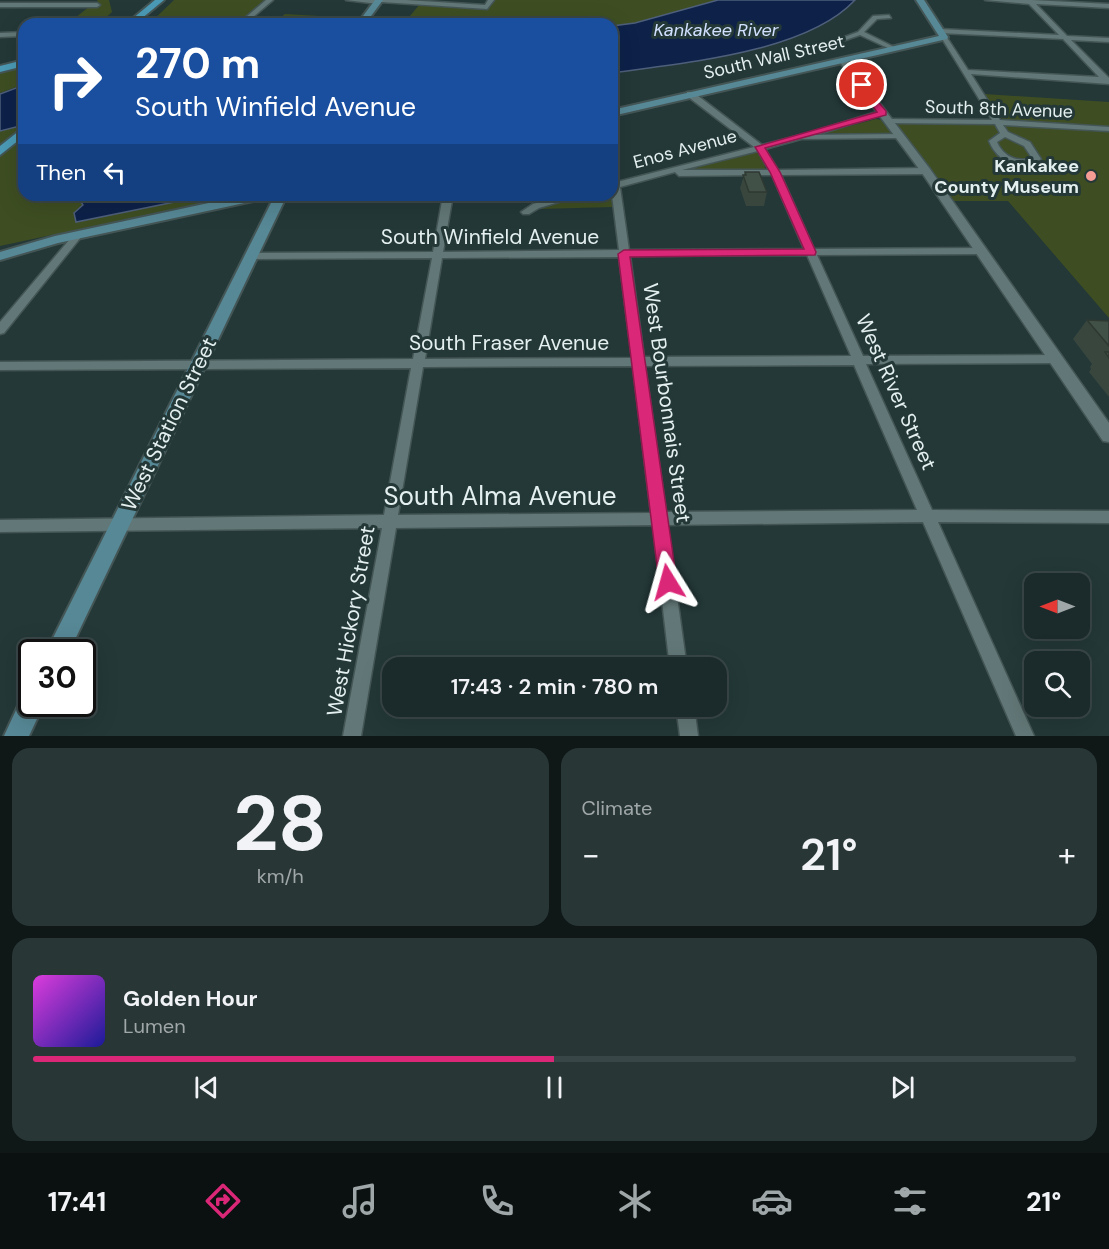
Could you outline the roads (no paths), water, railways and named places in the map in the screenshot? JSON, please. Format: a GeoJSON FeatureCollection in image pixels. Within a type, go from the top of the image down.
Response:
{"type":"FeatureCollection","features":[{"type":"Feature","properties":{"kind":"main road"},"geometry":{"type":"LineString","coordinates":[[138,18],[160,0]]}},
{"type":"Feature","properties":{"kind":"main road"},"geometry":{"type":"LineString","coordinates":[[146,18],[160,0]]}},
{"type":"Feature","properties":{"kind":"main road"},"geometry":{"type":"LineString","coordinates":[[920,0],[942,34]]}},
{"type":"Feature","properties":{"kind":"main road"},"geometry":{"type":"LineString","coordinates":[[365,18],[379,1]]}},
{"type":"Feature","properties":{"kind":"main road","name":"South Wall Street"},"geometry":{"type":"LineString","coordinates":[[618,112],[843,61],[942,34]]}},
{"type":"Feature","properties":{"kind":"main road"},"geometry":{"type":"LineString","coordinates":[[0,67],[18,62]]}},
{"type":"Feature","properties":{"kind":"main road"},"geometry":{"type":"LineString","coordinates":[[0,137],[18,122]]}},
{"type":"Feature","properties":{"kind":"main road"},"geometry":{"type":"LineString","coordinates":[[0,152],[18,136]]}},
{"type":"Feature","properties":{"kind":"main road"},"geometry":{"type":"LineString","coordinates":[[0,256],[55,240],[235,201]]}},
{"type":"Feature","properties":{"kind":"main road","name":"West Station Street"},"geometry":{"type":"LineString","coordinates":[[63,639],[278,201]]}},
{"type":"Feature","properties":{"kind":"main road"},"geometry":{"type":"LineString","coordinates":[[0,249],[55,240]]}},
{"type":"Feature","properties":{"kind":"main road"},"geometry":{"type":"LineString","coordinates":[[16,736],[26,717]]}},
{"type":"Feature","properties":{"kind":"street"},"geometry":{"type":"LineString","coordinates":[[0,13],[20,0]]}},
{"type":"Feature","properties":{"kind":"street"},"geometry":{"type":"LineString","coordinates":[[248,18],[270,0]]}},
{"type":"Feature","properties":{"kind":"street"},"geometry":{"type":"LineString","coordinates":[[349,0],[487,7],[491,0]]}},
{"type":"Feature","properties":{"kind":"street"},"geometry":{"type":"LineString","coordinates":[[988,0],[1109,6]]}},
{"type":"Feature","properties":{"kind":"street"},"geometry":{"type":"LineString","coordinates":[[1030,1],[1108,81]]}},
{"type":"Feature","properties":{"kind":"street"},"geometry":{"type":"LineString","coordinates":[[0,5],[97,5]]}},
{"type":"Feature","properties":{"kind":"street"},"geometry":{"type":"LineString","coordinates":[[834,42],[860,33],[875,17],[889,17]]}},
{"type":"Feature","properties":{"kind":"street"},"geometry":{"type":"LineString","coordinates":[[860,33],[892,48]]}},
{"type":"Feature","properties":{"kind":"street"},"geometry":{"type":"LineString","coordinates":[[0,34],[18,34]]}},
{"type":"Feature","properties":{"kind":"street"},"geometry":{"type":"LineString","coordinates":[[942,34],[1109,40]]}},
{"type":"Feature","properties":{"kind":"street"},"geometry":{"type":"LineString","coordinates":[[942,34],[1005,134],[1027,144],[1037,159],[1021,163],[1002,156],[993,141],[1005,134]]}},
{"type":"Feature","properties":{"kind":"street"},"geometry":{"type":"LineString","coordinates":[[843,61],[926,171],[1109,436]]}},
{"type":"Feature","properties":{"kind":"street"},"geometry":{"type":"LineString","coordinates":[[967,72],[1108,81]]}},
{"type":"Feature","properties":{"kind":"street","name":"West River Street"},"geometry":{"type":"LineString","coordinates":[[690,94],[760,147],[775,172],[1025,736]]}},
{"type":"Feature","properties":{"kind":"street","name":"South 8th Avenue"},"geometry":{"type":"LineString","coordinates":[[886,117],[1109,129]]}},
{"type":"Feature","properties":{"kind":"street","name":"Enos Avenue"},"geometry":{"type":"LineString","coordinates":[[618,183],[886,117]]}},
{"type":"Feature","properties":{"kind":"street","name":"Enos Avenue"},"geometry":{"type":"LineString","coordinates":[[801,137],[900,136]]}},
{"type":"Feature","properties":{"kind":"street"},"geometry":{"type":"LineString","coordinates":[[660,173],[926,171]]}},
{"type":"Feature","properties":{"kind":"street","name":"West Hickory Street"},"geometry":{"type":"LineString","coordinates":[[352,736],[447,201]]}},
{"type":"Feature","properties":{"kind":"street"},"geometry":{"type":"LineString","coordinates":[[526,212],[536,206],[555,201]]}},
{"type":"Feature","properties":{"kind":"street","name":"West Bourbonnais Street"},"geometry":{"type":"LineString","coordinates":[[616,201],[679,657]]}},
{"type":"Feature","properties":{"kind":"street"},"geometry":{"type":"LineString","coordinates":[[0,330],[78,235]]}},
{"type":"Feature","properties":{"kind":"street","name":"South Winfield Avenue"},"geometry":{"type":"LineString","coordinates":[[251,256],[981,251]]}},
{"type":"Feature","properties":{"kind":"street","name":"South Fraser Avenue"},"geometry":{"type":"LineString","coordinates":[[0,366],[1054,359]]}},
{"type":"Feature","properties":{"kind":"street","name":"South Alma Avenue"},"geometry":{"type":"LineString","coordinates":[[0,526],[928,516],[1109,517]]}},
{"type":"Feature","properties":{"kind":"street"},"geometry":{"type":"LineString","coordinates":[[686,717],[689,736]]}},
{"type":"Feature","properties":{"kind":"water","name":"Kankakee River"},"geometry":{"type":"Polygon","coordinates":[[[718,0],[855,0],[833,18],[775,44],[741,53],[618,72],[618,25],[635,23],[718,0]]]}},
{"type":"Feature","properties":{"kind":"water"},"geometry":{"type":"Polygon","coordinates":[[[18,87],[18,126],[0,131],[0,94],[18,87]]]}},
{"type":"Feature","properties":{"kind":"water"},"geometry":{"type":"Polygon","coordinates":[[[80,201],[179,201],[76,222],[74,213],[83,205],[80,201]]]}},
{"type":"Feature","properties":{"kind":"place","name":"Kankakee County Museum"},"geometry":{"type":"Point","coordinates":[1091,176]}}]}
